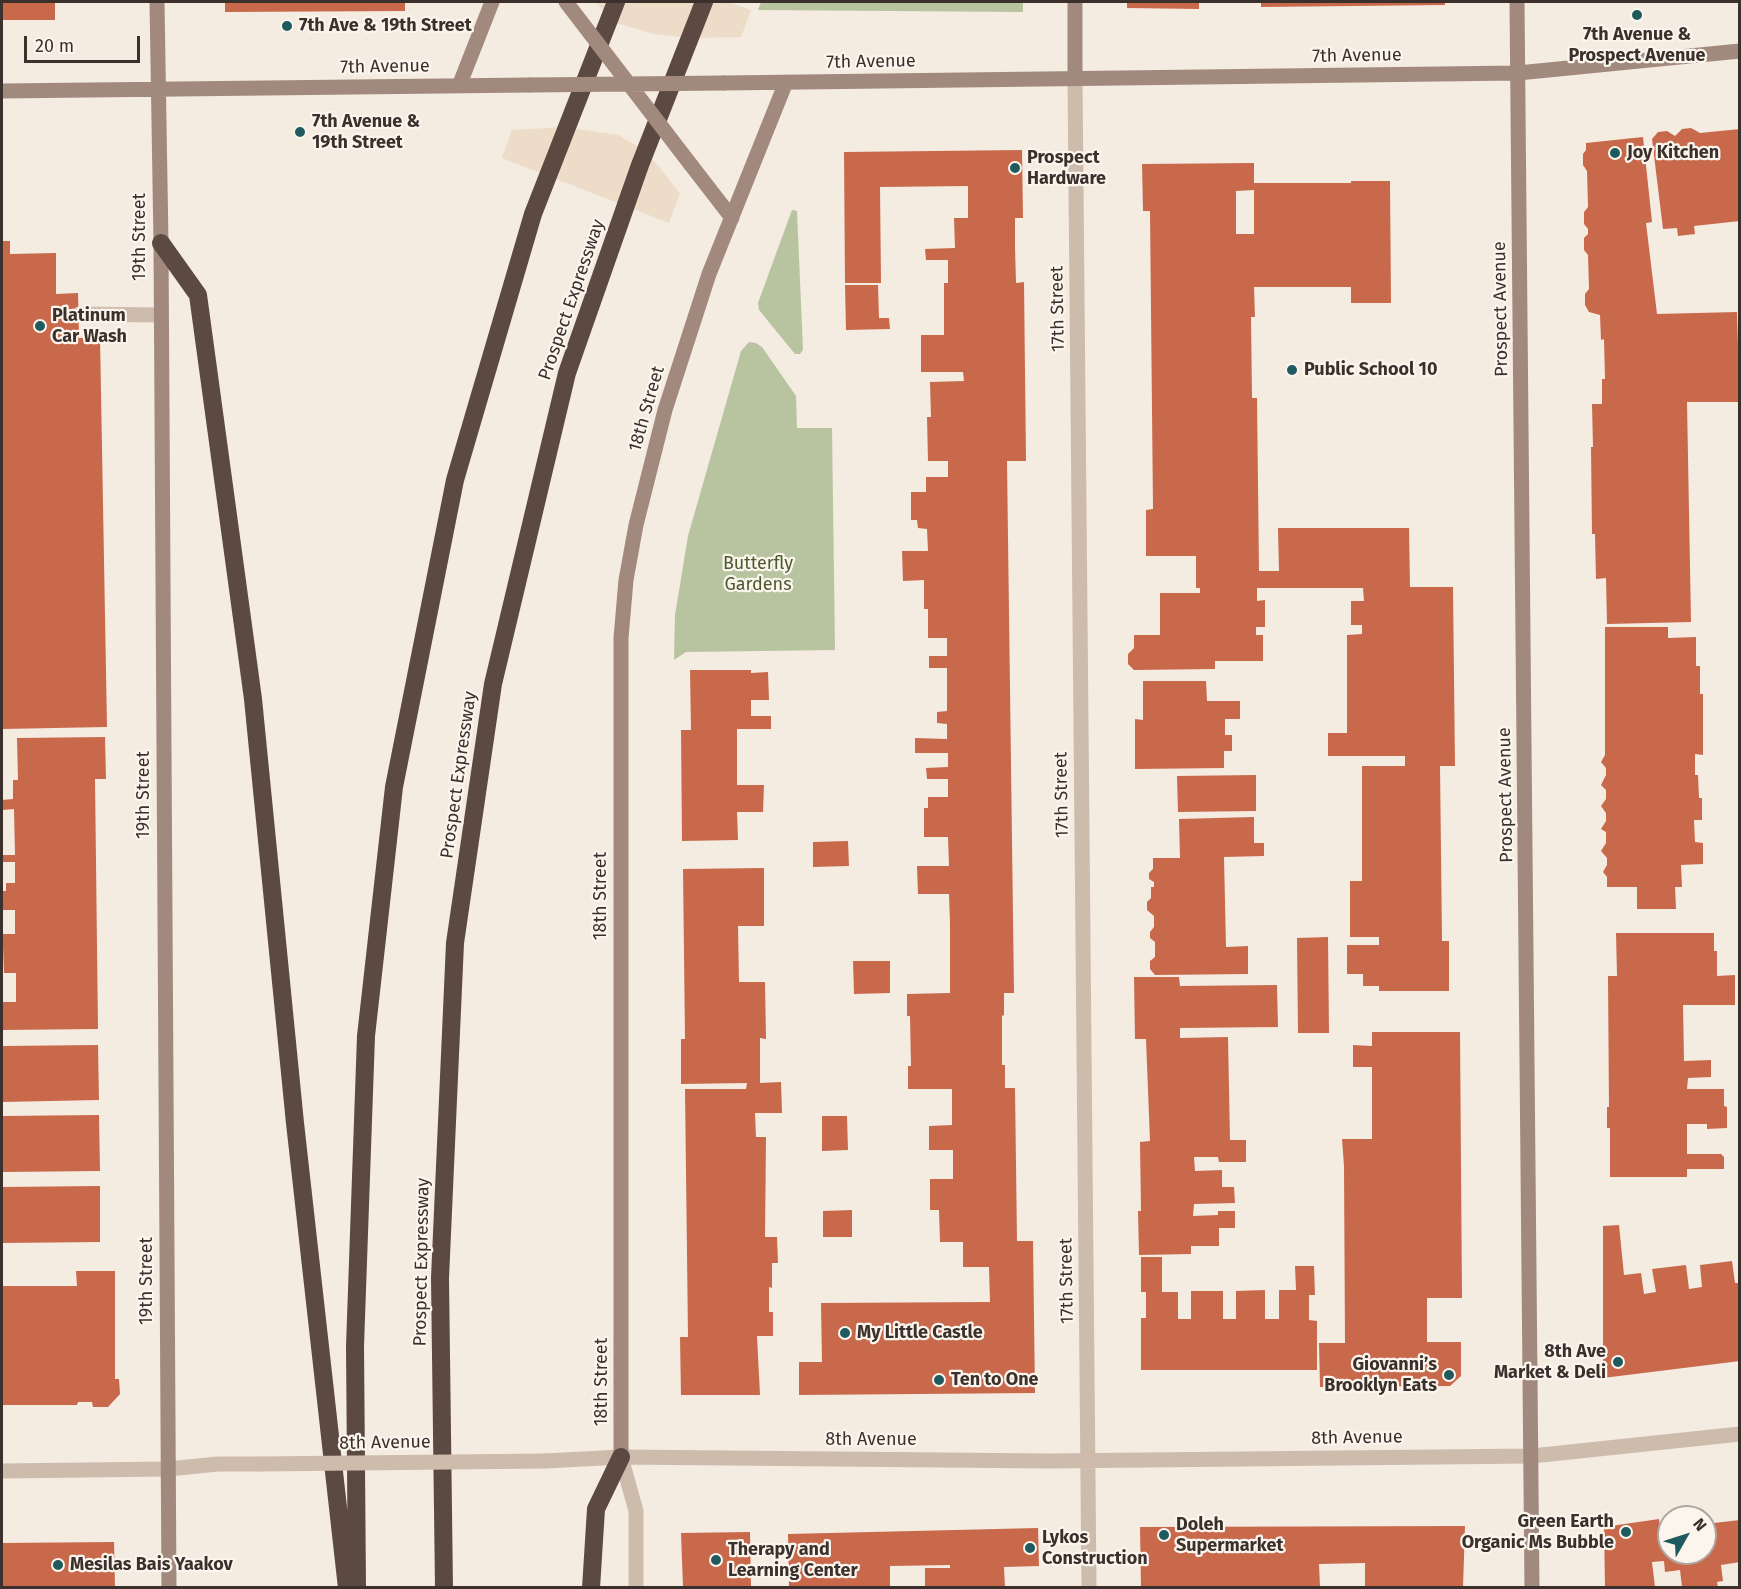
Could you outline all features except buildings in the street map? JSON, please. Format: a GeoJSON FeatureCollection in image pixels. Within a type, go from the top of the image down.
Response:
{"type":"FeatureCollection","features":[{"type":"Feature","properties":{"kind":"highway"},"geometry":{"type":"LineString","coordinates":[[357,1587],[356,1346],[366,1036],[394,787],[455,480],[533,214],[616,2]]}},
{"type":"Feature","properties":{"kind":"highway","name":"Prospect Expressway"},"geometry":{"type":"LineString","coordinates":[[444,1587],[441,1278],[455,943],[493,684],[567,373],[640,165],[704,2]]}},
{"type":"Feature","properties":{"kind":"highway"},"geometry":{"type":"LineString","coordinates":[[161,243],[198,296],[253,699],[295,1123],[346,1587]]}},
{"type":"Feature","properties":{"kind":"highway"},"geometry":{"type":"LineString","coordinates":[[591,1587],[596,1509],[621,1457]]}},
{"type":"Feature","properties":{"kind":"street","name":"19th Street"},"geometry":{"type":"LineString","coordinates":[[157,2],[161,243],[169,1587]]}},
{"type":"Feature","properties":{"kind":"street"},"geometry":{"type":"LineString","coordinates":[[459,86],[492,2]]}},
{"type":"Feature","properties":{"kind":"street"},"geometry":{"type":"LineString","coordinates":[[566,2],[732,218]]}},
{"type":"Feature","properties":{"kind":"street","name":"17th Street"},"geometry":{"type":"LineString","coordinates":[[1075,2],[1089,1587]]}},
{"type":"Feature","properties":{"kind":"street","name":"Prospect Avenue"},"geometry":{"type":"LineString","coordinates":[[1517,2],[1532,1587]]}},
{"type":"Feature","properties":{"kind":"street","name":"7th Avenue"},"geometry":{"type":"LineString","coordinates":[[2,91],[1518,73],[1740,51]]}},
{"type":"Feature","properties":{"kind":"street","name":"18th Street"},"geometry":{"type":"LineString","coordinates":[[636,1587],[636,1511],[621,1457],[621,638],[626,580],[636,525],[665,410],[709,274],[786,82]]}},
{"type":"Feature","properties":{"kind":"street"},"geometry":{"type":"LineString","coordinates":[[79,314],[160,315]]}},
{"type":"Feature","properties":{"kind":"street","name":"8th Avenue"},"geometry":{"type":"LineString","coordinates":[[2,1471],[168,1469],[218,1464],[545,1461],[621,1457],[1088,1460],[1532,1456],[1740,1434]]}},
{"type":"Feature","properties":{"kind":"green space"},"geometry":{"type":"Polygon","coordinates":[[[761,2],[1023,2],[1023,12],[758,10],[761,2]]]}},
{"type":"Feature","properties":{"kind":"green space"},"geometry":{"type":"Polygon","coordinates":[[[792,210],[797,211],[803,350],[800,354],[795,354],[759,310],[758,303],[792,210]]]}},
{"type":"Feature","properties":{"kind":"green space","name":"Butterfly Gardens"},"geometry":{"type":"Polygon","coordinates":[[[749,342],[762,347],[796,396],[797,428],[832,428],[835,650],[686,652],[674,660],[675,615],[688,536],[741,351],[749,342]]]}},
{"type":"Feature","properties":{"kind":"shaded area"},"geometry":{"type":"Polygon","coordinates":[[[595,2],[729,2],[751,10],[741,37],[693,38],[654,34],[616,23],[595,2]]]}},
{"type":"Feature","properties":{"kind":"shaded area"},"geometry":{"type":"Polygon","coordinates":[[[564,127],[618,135],[639,147],[658,165],[680,194],[669,223],[502,158],[512,130],[564,127]]]}},
{"type":"Feature","properties":{"kind":"place","name":"7th Avenue & Prospect Avenue"},"geometry":{"type":"Point","coordinates":[1637,15]}},
{"type":"Feature","properties":{"kind":"place","name":"7th Ave & 19th Street"},"geometry":{"type":"Point","coordinates":[287,26]}},
{"type":"Feature","properties":{"kind":"place","name":"7th Avenue & 19th Street"},"geometry":{"type":"Point","coordinates":[300,132]}},
{"type":"Feature","properties":{"kind":"place","name":"Joy Kitchen"},"geometry":{"type":"Point","coordinates":[1615,153]}},
{"type":"Feature","properties":{"kind":"place","name":"Prospect Hardware"},"geometry":{"type":"Point","coordinates":[1015,168]}},
{"type":"Feature","properties":{"kind":"place","name":"Platinum Car Wash"},"geometry":{"type":"Point","coordinates":[40,326]}},
{"type":"Feature","properties":{"kind":"place","name":"Public School 10"},"geometry":{"type":"Point","coordinates":[1292,370]}},
{"type":"Feature","properties":{"kind":"place","name":"My Little Castle"},"geometry":{"type":"Point","coordinates":[845,1333]}},
{"type":"Feature","properties":{"kind":"place","name":"8th Ave Market & Deli"},"geometry":{"type":"Point","coordinates":[1618,1362]}},
{"type":"Feature","properties":{"kind":"place","name":"Giovanni’s Brooklyn Eats"},"geometry":{"type":"Point","coordinates":[1449,1375]}},
{"type":"Feature","properties":{"kind":"place","name":"Ten to One"},"geometry":{"type":"Point","coordinates":[939,1380]}},
{"type":"Feature","properties":{"kind":"place","name":"Green Earth Organic Ms Bubble"},"geometry":{"type":"Point","coordinates":[1626,1532]}},
{"type":"Feature","properties":{"kind":"place","name":"Doleh Supermarket"},"geometry":{"type":"Point","coordinates":[1164,1535]}},
{"type":"Feature","properties":{"kind":"place","name":"Lykos Construction"},"geometry":{"type":"Point","coordinates":[1030,1548]}},
{"type":"Feature","properties":{"kind":"place","name":"Therapy and Learning Center"},"geometry":{"type":"Point","coordinates":[716,1560]}},
{"type":"Feature","properties":{"kind":"place","name":"Mesilas Bais Yaakov"},"geometry":{"type":"Point","coordinates":[58,1565]}}]}
